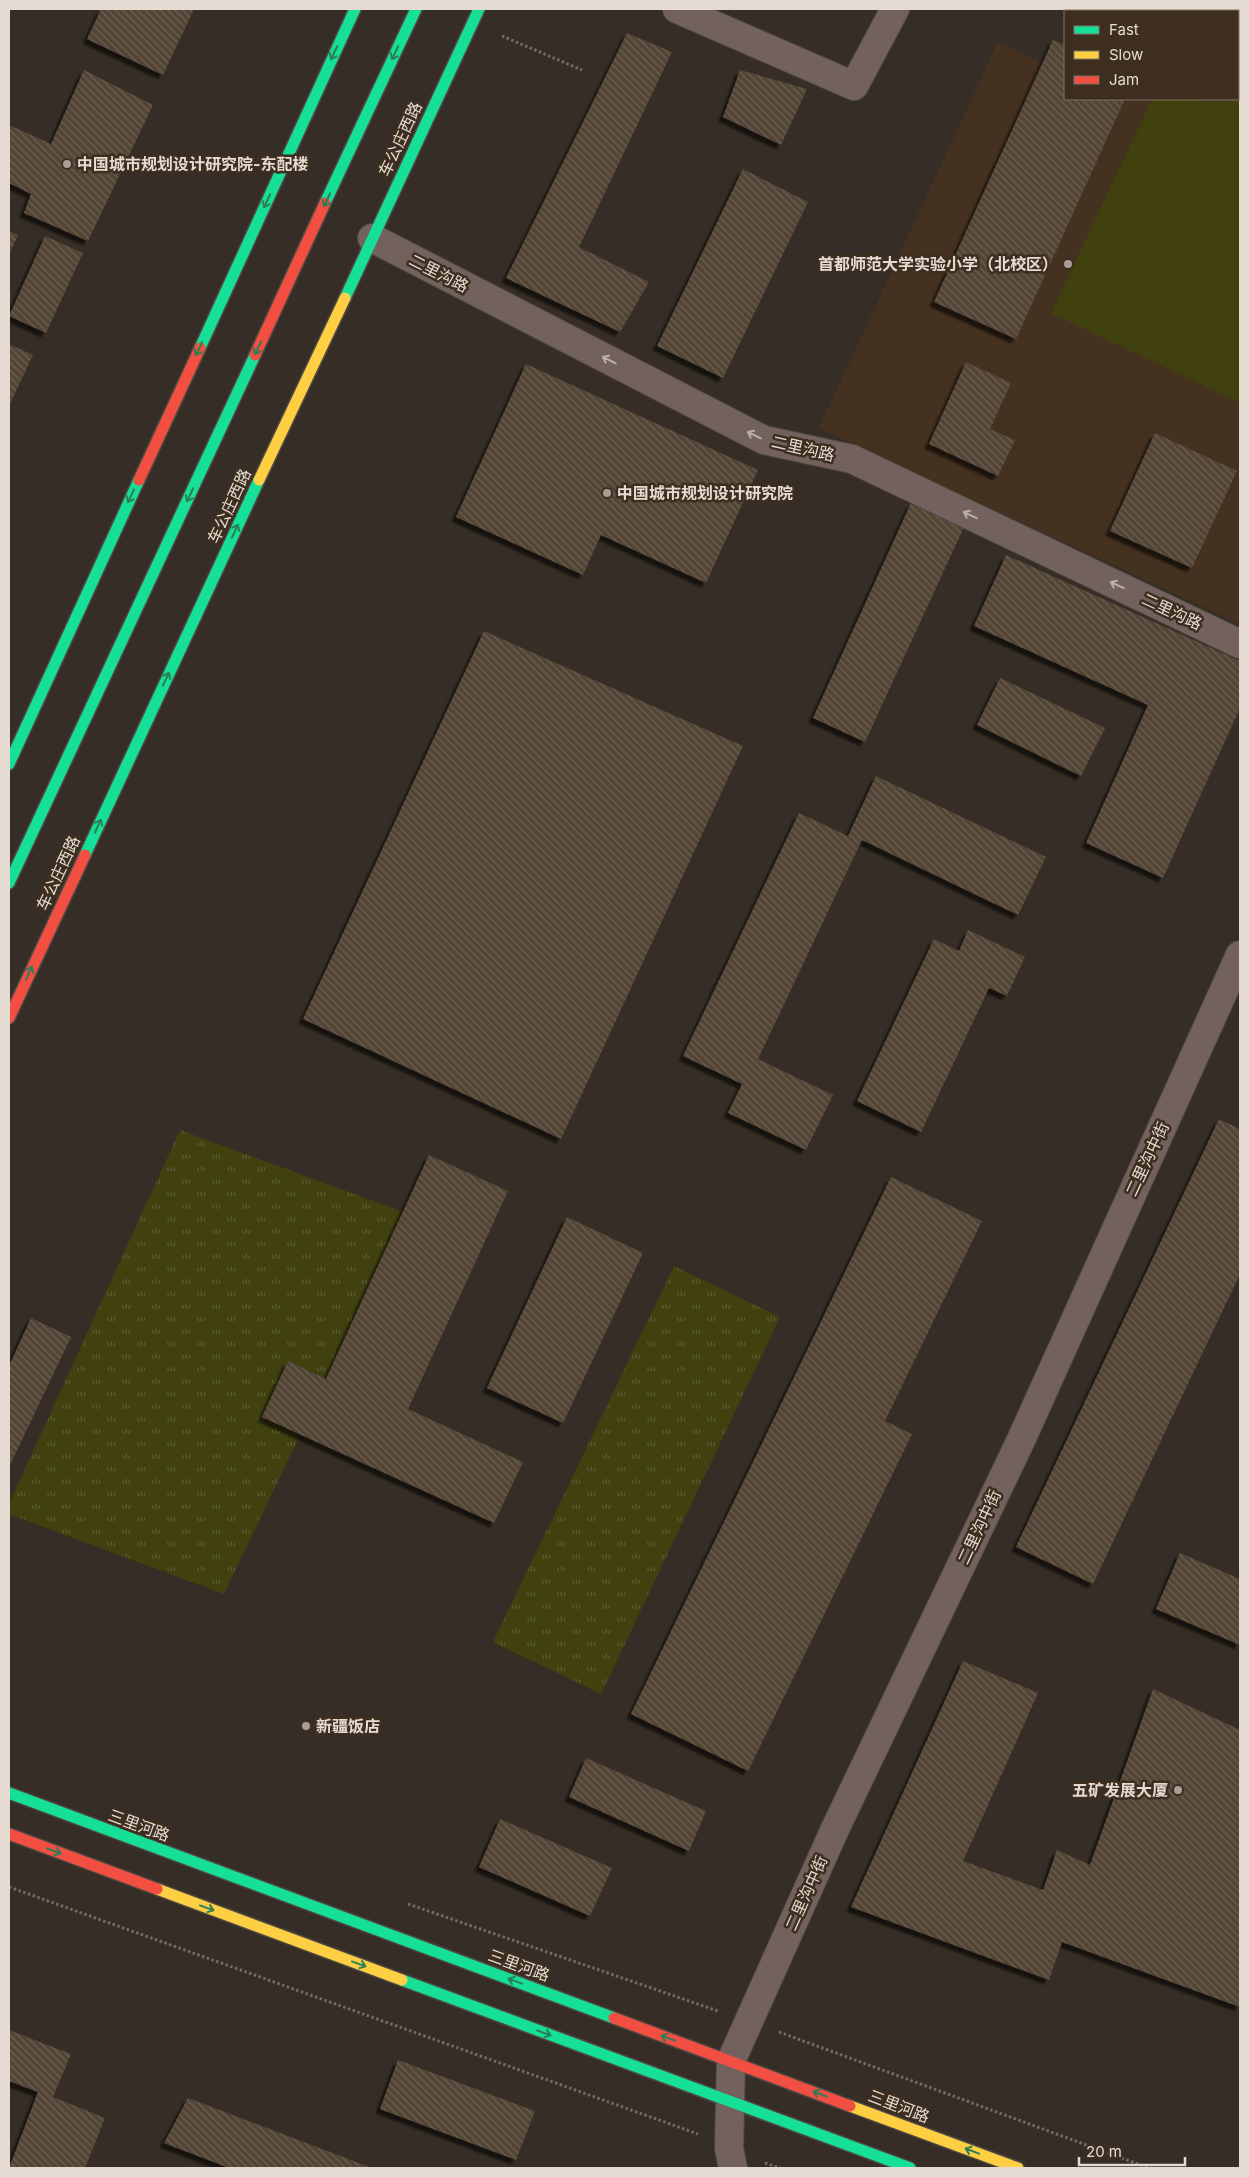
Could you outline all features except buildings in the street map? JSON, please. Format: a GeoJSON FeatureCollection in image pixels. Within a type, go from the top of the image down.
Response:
{"type":"FeatureCollection","features":[{"type":"Feature","properties":{"kind":"main road"},"geometry":{"type":"LineString","coordinates":[[9,764],[354,9]]}},
{"type":"Feature","properties":{"kind":"main road"},"geometry":{"type":"LineString","coordinates":[[9,883],[416,9]]}},
{"type":"Feature","properties":{"kind":"main road","name":"车公庄西路"},"geometry":{"type":"LineString","coordinates":[[9,1018],[478,9]]}},
{"type":"Feature","properties":{"kind":"main road","name":"三里河路"},"geometry":{"type":"LineString","coordinates":[[9,1793],[1018,2168]]}},
{"type":"Feature","properties":{"kind":"main road"},"geometry":{"type":"LineString","coordinates":[[9,1834],[910,2168]]}},
{"type":"Feature","properties":{"kind":"street"},"geometry":{"type":"LineString","coordinates":[[677,9],[854,86],[895,9]]}},
{"type":"Feature","properties":{"kind":"street","name":"二里沟路"},"geometry":{"type":"LineString","coordinates":[[372,238],[764,440],[852,459],[1240,644]]}},
{"type":"Feature","properties":{"kind":"street","name":"二里沟中街"},"geometry":{"type":"LineString","coordinates":[[731,2158],[729,2101],[731,2060],[835,1829],[1021,1440],[1240,955]]}},
{"type":"Feature","properties":{"kind":"path"},"geometry":{"type":"LineString","coordinates":[[472,23],[582,70]]}},
{"type":"Feature","properties":{"kind":"path"},"geometry":{"type":"LineString","coordinates":[[9,1887],[677,2125],[731,2158],[780,2168]]}},
{"type":"Feature","properties":{"kind":"path"},"geometry":{"type":"LineString","coordinates":[[403,1902],[749,2021],[1149,2168]]}},
{"type":"Feature","properties":{"kind":"shaded area","name":"首都师范大学实验小学（北校区）"},"geometry":{"type":"Polygon","coordinates":[[[998,42],[1064,73],[1064,100],[1239,100],[1240,98],[1240,624],[819,428],[998,42]]]}},
{"type":"Feature","properties":{"kind":"green space"},"geometry":{"type":"Polygon","coordinates":[[[1152,100],[1240,101],[1240,403],[1051,313],[1152,100]]]}},
{"type":"Feature","properties":{"kind":"green space"},"geometry":{"type":"Polygon","coordinates":[[[180,1130],[403,1212],[326,1379],[288,1361],[262,1417],[300,1435],[224,1594],[9,1514],[9,1504],[180,1130]]]}},
{"type":"Feature","properties":{"kind":"green space"},"geometry":{"type":"Polygon","coordinates":[[[674,1266],[780,1317],[601,1694],[493,1642],[674,1266]]]}},
{"type":"Feature","properties":{"kind":"traffic: fast"},"geometry":{"type":"LineString","coordinates":[[200,348],[355,9]]}},
{"type":"Feature","properties":{"kind":"traffic: fast"},"geometry":{"type":"LineString","coordinates":[[325,203],[416,9]]}},
{"type":"Feature","properties":{"kind":"traffic: fast"},"geometry":{"type":"LineString","coordinates":[[345,298],[479,9]]}},
{"type":"Feature","properties":{"kind":"traffic: fast"},"geometry":{"type":"LineString","coordinates":[[9,883],[255,355]]}},
{"type":"Feature","properties":{"kind":"traffic: fast"},"geometry":{"type":"LineString","coordinates":[[9,764],[139,480]]}},
{"type":"Feature","properties":{"kind":"traffic: fast"},"geometry":{"type":"LineString","coordinates":[[85,855],[259,480]]}},
{"type":"Feature","properties":{"kind":"traffic: fast"},"geometry":{"type":"LineString","coordinates":[[9,1793],[614,2018]]}},
{"type":"Feature","properties":{"kind":"traffic: fast"},"geometry":{"type":"LineString","coordinates":[[402,1980],[910,2168]]}},
{"type":"Feature","properties":{"kind":"traffic: slow"},"geometry":{"type":"LineString","coordinates":[[259,480],[345,298]]}},
{"type":"Feature","properties":{"kind":"traffic: slow"},"geometry":{"type":"LineString","coordinates":[[157,1889],[402,1980]]}},
{"type":"Feature","properties":{"kind":"traffic: slow"},"geometry":{"type":"LineString","coordinates":[[850,2106],[1018,2168]]}},
{"type":"Feature","properties":{"kind":"traffic: jam"},"geometry":{"type":"LineString","coordinates":[[255,355],[325,203]]}},
{"type":"Feature","properties":{"kind":"traffic: jam"},"geometry":{"type":"LineString","coordinates":[[139,480],[200,348]]}},
{"type":"Feature","properties":{"kind":"traffic: jam"},"geometry":{"type":"LineString","coordinates":[[9,1018],[85,855]]}},
{"type":"Feature","properties":{"kind":"traffic: jam"},"geometry":{"type":"LineString","coordinates":[[9,1834],[157,1889]]}},
{"type":"Feature","properties":{"kind":"traffic: jam"},"geometry":{"type":"LineString","coordinates":[[614,2018],[850,2106]]}},
{"type":"Feature","properties":{"kind":"place","name":"中国城市规划设计研究院-东配楼"},"geometry":{"type":"Point","coordinates":[67,164]}},
{"type":"Feature","properties":{"kind":"place","name":"首都师范大学实验小学（北校区）"},"geometry":{"type":"Point","coordinates":[1068,264]}},
{"type":"Feature","properties":{"kind":"place","name":"中国城市规划设计研究院"},"geometry":{"type":"Point","coordinates":[607,493]}},
{"type":"Feature","properties":{"kind":"place","name":"新疆饭店"},"geometry":{"type":"Point","coordinates":[306,1726]}},
{"type":"Feature","properties":{"kind":"place","name":"五矿发展大厦"},"geometry":{"type":"Point","coordinates":[1178,1790]}}]}
